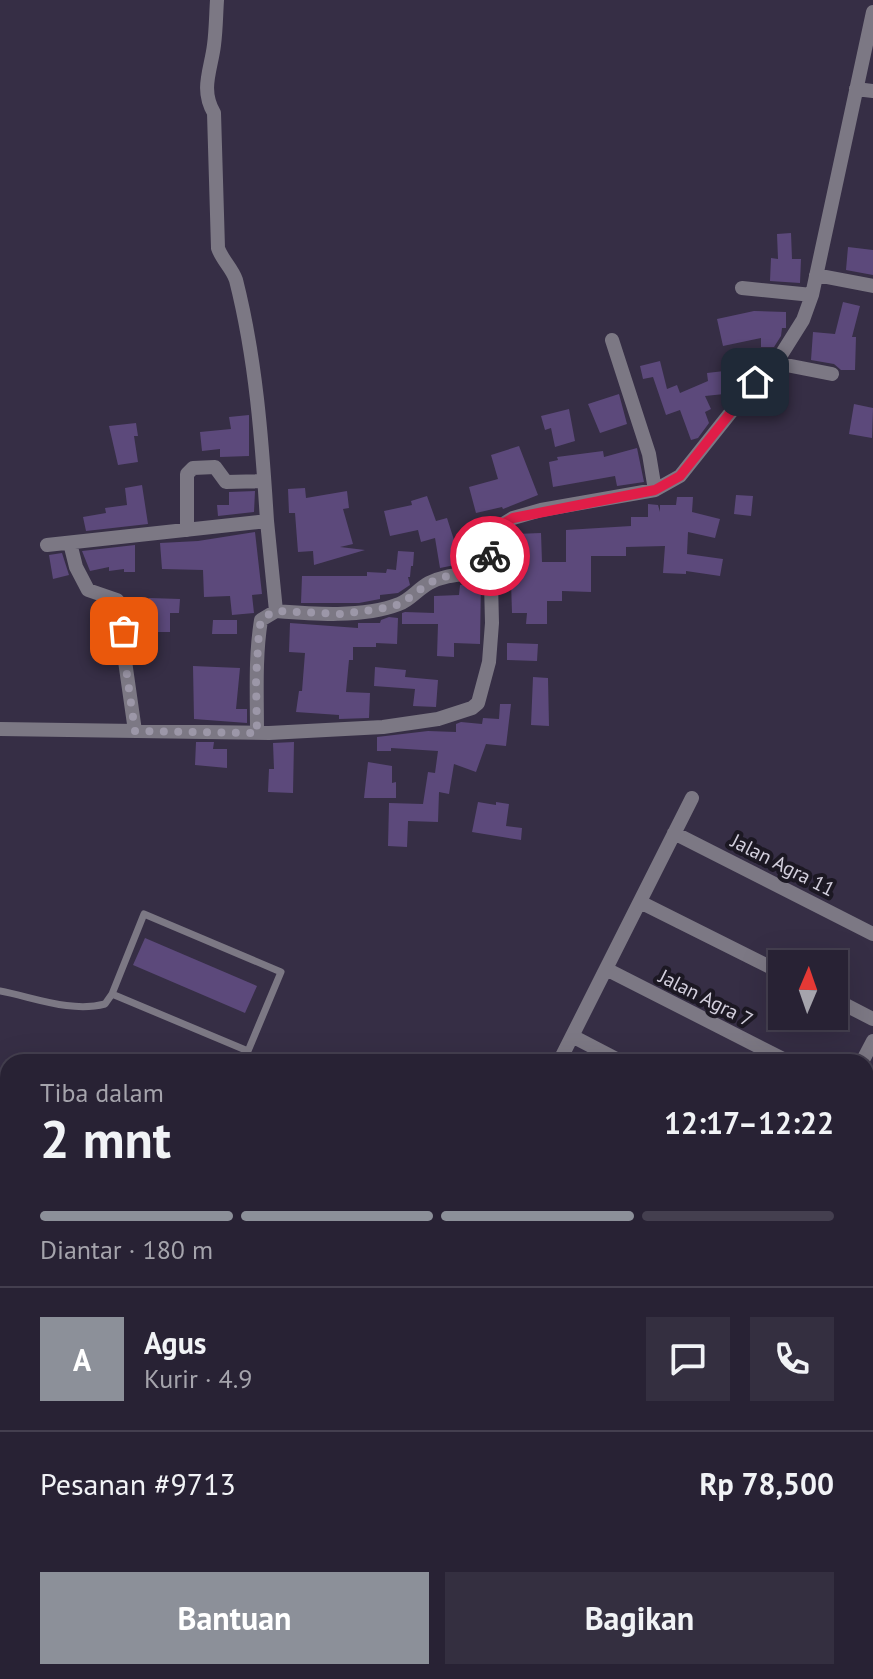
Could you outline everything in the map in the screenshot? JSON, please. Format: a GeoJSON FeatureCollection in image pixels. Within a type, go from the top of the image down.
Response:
{"type":"FeatureCollection","features":[{"type":"Feature","properties":{"kind":"street"},"geometry":{"type":"LineString","coordinates":[[217,0],[214,40],[206,81],[207,96],[214,113],[218,248],[221,258],[235,277],[260,417],[276,611]]}},
{"type":"Feature","properties":{"kind":"street"},"geometry":{"type":"LineString","coordinates":[[0,729],[257,733],[383,727],[438,719],[472,708],[478,703],[489,662],[492,609],[490,542],[495,529],[513,518],[655,490],[686,470],[755,382],[776,363],[803,320],[812,295],[873,14]]}},
{"type":"Feature","properties":{"kind":"street"},"geometry":{"type":"LineString","coordinates":[[856,89],[873,91]]}},
{"type":"Feature","properties":{"kind":"street"},"geometry":{"type":"LineString","coordinates":[[816,275],[873,286]]}},
{"type":"Feature","properties":{"kind":"street"},"geometry":{"type":"LineString","coordinates":[[742,288],[812,295]]}},
{"type":"Feature","properties":{"kind":"street"},"geometry":{"type":"LineString","coordinates":[[612,340],[649,454],[655,490]]}},
{"type":"Feature","properties":{"kind":"street"},"geometry":{"type":"LineString","coordinates":[[776,363],[832,374]]}},
{"type":"Feature","properties":{"kind":"street"},"geometry":{"type":"LineString","coordinates":[[187,530],[187,474],[193,468],[215,467],[226,482],[264,481]]}},
{"type":"Feature","properties":{"kind":"street"},"geometry":{"type":"LineString","coordinates":[[47,545],[267,521]]}},
{"type":"Feature","properties":{"kind":"street"},"geometry":{"type":"LineString","coordinates":[[70,543],[79,576],[88,590],[117,600],[123,607],[124,654],[135,731]]}},
{"type":"Feature","properties":{"kind":"street"},"geometry":{"type":"LineString","coordinates":[[257,733],[256,679],[261,620],[276,611],[341,614],[379,609],[401,604],[429,583],[443,577],[489,570]]}},
{"type":"Feature","properties":{"kind":"street"},"geometry":{"type":"LineString","coordinates":[[563,1054],[692,798]]}},
{"type":"Feature","properties":{"kind":"street","name":"Jalan Agra 11"},"geometry":{"type":"LineString","coordinates":[[674,833],[873,934]]}},
{"type":"Feature","properties":{"kind":"street"},"geometry":{"type":"LineString","coordinates":[[640,902],[768,966]]}},
{"type":"Feature","properties":{"kind":"street","name":"Jalan Agra 7"},"geometry":{"type":"LineString","coordinates":[[606,969],[773,1054]]}},
{"type":"Feature","properties":{"kind":"street"},"geometry":{"type":"LineString","coordinates":[[848,1006],[873,1019]]}},
{"type":"Feature","properties":{"kind":"street"},"geometry":{"type":"LineString","coordinates":[[572,1036],[607,1054]]}},
{"type":"Feature","properties":{"kind":"lane"},"geometry":{"type":"LineString","coordinates":[[0,991],[33,1000],[89,1007],[105,1004],[112,994],[144,914],[281,972],[248,1051],[112,994]]}},
{"type":"Feature","properties":{"kind":"building"},"geometry":{"type":"Polygon","coordinates":[[[791,233],[792,259],[801,259],[800,283],[770,281],[771,258],[778,259],[777,234],[791,233]]]}},
{"type":"Feature","properties":{"kind":"building"},"geometry":{"type":"Polygon","coordinates":[[[848,247],[873,250],[873,275],[846,270],[848,247]]]}},
{"type":"Feature","properties":{"kind":"building"},"geometry":{"type":"Polygon","coordinates":[[[843,302],[860,306],[852,337],[856,337],[855,370],[841,370],[834,364],[811,360],[813,332],[835,334],[843,302]]]}},
{"type":"Feature","properties":{"kind":"building"},"geometry":{"type":"Polygon","coordinates":[[[754,311],[786,312],[786,328],[782,328],[774,347],[761,347],[761,338],[723,346],[717,319],[754,311]]]}},
{"type":"Feature","properties":{"kind":"building"},"geometry":{"type":"Polygon","coordinates":[[[660,361],[667,389],[677,385],[680,393],[708,381],[707,373],[733,370],[734,393],[705,396],[711,409],[705,412],[709,423],[698,438],[691,440],[680,410],[666,415],[653,377],[643,379],[640,366],[660,361]]]}},
{"type":"Feature","properties":{"kind":"building"},"geometry":{"type":"Polygon","coordinates":[[[619,394],[627,424],[600,433],[588,404],[619,394]]]}},
{"type":"Feature","properties":{"kind":"building"},"geometry":{"type":"Polygon","coordinates":[[[854,404],[873,408],[872,438],[849,434],[854,404]]]}},
{"type":"Feature","properties":{"kind":"building"},"geometry":{"type":"Polygon","coordinates":[[[569,409],[575,441],[555,447],[551,428],[545,430],[541,416],[569,409]]]}},
{"type":"Feature","properties":{"kind":"building"},"geometry":{"type":"Polygon","coordinates":[[[249,415],[249,456],[220,457],[220,449],[202,451],[200,432],[231,429],[229,417],[249,415]]]}},
{"type":"Feature","properties":{"kind":"building"},"geometry":{"type":"Polygon","coordinates":[[[136,423],[138,436],[134,436],[138,462],[118,465],[109,426],[136,423]]]}},
{"type":"Feature","properties":{"kind":"building"},"geometry":{"type":"Polygon","coordinates":[[[519,446],[538,495],[503,509],[476,513],[469,487],[498,479],[491,455],[519,446]]]}},
{"type":"Feature","properties":{"kind":"building"},"geometry":{"type":"Polygon","coordinates":[[[637,448],[644,482],[617,486],[615,476],[553,487],[549,462],[558,460],[557,457],[603,451],[604,457],[637,448]]]}},
{"type":"Feature","properties":{"kind":"building"},"geometry":{"type":"Polygon","coordinates":[[[142,485],[148,524],[86,531],[83,517],[106,513],[105,508],[127,505],[125,488],[142,485]]]}},
{"type":"Feature","properties":{"kind":"building"},"geometry":{"type":"Polygon","coordinates":[[[305,488],[306,498],[347,491],[349,508],[343,509],[353,544],[340,547],[365,550],[314,565],[313,551],[298,552],[295,513],[289,513],[288,489],[305,488]]]}},
{"type":"Feature","properties":{"kind":"building"},"geometry":{"type":"Polygon","coordinates":[[[255,491],[254,512],[218,516],[217,505],[229,505],[229,492],[255,491]]]}},
{"type":"Feature","properties":{"kind":"building"},"geometry":{"type":"Polygon","coordinates":[[[736,495],[753,496],[751,516],[734,514],[736,495]]]}},
{"type":"Feature","properties":{"kind":"building"},"geometry":{"type":"Polygon","coordinates":[[[427,496],[436,521],[447,518],[454,540],[481,533],[480,560],[440,568],[435,538],[421,542],[418,530],[390,536],[384,511],[412,505],[411,501],[427,496]]]}},
{"type":"Feature","properties":{"kind":"building"},"geometry":{"type":"Polygon","coordinates":[[[677,497],[693,497],[692,512],[720,519],[715,538],[688,532],[687,554],[723,559],[720,576],[686,571],[686,574],[663,573],[665,546],[626,547],[626,556],[591,556],[591,592],[562,591],[562,601],[547,601],[547,624],[526,624],[527,613],[512,613],[511,582],[520,582],[521,553],[517,553],[516,534],[541,533],[542,562],[566,562],[566,530],[631,526],[631,517],[648,517],[648,504],[658,505],[660,512],[660,505],[676,505],[677,497]]]}},
{"type":"Feature","properties":{"kind":"building"},"geometry":{"type":"Polygon","coordinates":[[[255,532],[262,594],[252,595],[254,613],[232,615],[230,596],[204,597],[203,570],[162,569],[160,543],[255,532]]]}},
{"type":"Feature","properties":{"kind":"building"},"geometry":{"type":"Polygon","coordinates":[[[135,545],[135,572],[124,572],[124,569],[109,571],[109,567],[90,571],[82,551],[135,545]]]}},
{"type":"Feature","properties":{"kind":"building"},"geometry":{"type":"Polygon","coordinates":[[[398,551],[414,552],[408,577],[410,585],[398,593],[380,595],[380,599],[359,603],[301,603],[302,576],[386,573],[387,569],[396,570],[398,551]]]}},
{"type":"Feature","properties":{"kind":"building"},"geometry":{"type":"Polygon","coordinates":[[[62,553],[69,575],[53,579],[49,555],[62,553]]]}},
{"type":"Feature","properties":{"kind":"building"},"geometry":{"type":"Polygon","coordinates":[[[481,582],[480,644],[454,643],[454,657],[437,656],[438,624],[402,624],[402,613],[434,613],[434,596],[459,595],[460,585],[481,582]]]}},
{"type":"Feature","properties":{"kind":"building"},"geometry":{"type":"Polygon","coordinates":[[[149,598],[180,599],[179,613],[170,613],[170,632],[146,632],[149,598]]]}},
{"type":"Feature","properties":{"kind":"building"},"geometry":{"type":"Polygon","coordinates":[[[389,617],[398,618],[397,644],[376,643],[376,647],[353,647],[353,660],[349,660],[346,692],[370,693],[369,718],[339,719],[339,715],[296,712],[299,691],[302,691],[305,653],[289,652],[290,623],[358,628],[358,623],[380,623],[389,617]]]}},
{"type":"Feature","properties":{"kind":"building"},"geometry":{"type":"Polygon","coordinates":[[[213,620],[237,620],[237,634],[212,634],[213,620]]]}},
{"type":"Feature","properties":{"kind":"building"},"geometry":{"type":"Polygon","coordinates":[[[507,643],[538,644],[537,661],[507,660],[507,643]]]}},
{"type":"Feature","properties":{"kind":"building"},"geometry":{"type":"Polygon","coordinates":[[[193,666],[240,668],[236,709],[247,709],[247,723],[194,719],[193,666]]]}},
{"type":"Feature","properties":{"kind":"building"},"geometry":{"type":"Polygon","coordinates":[[[375,667],[406,670],[405,677],[438,680],[436,707],[413,706],[415,689],[374,686],[375,667]]]}},
{"type":"Feature","properties":{"kind":"building"},"geometry":{"type":"Polygon","coordinates":[[[533,677],[548,678],[549,726],[531,725],[533,677]]]}},
{"type":"Feature","properties":{"kind":"building"},"geometry":{"type":"Polygon","coordinates":[[[500,704],[511,704],[506,746],[486,744],[476,772],[454,764],[449,794],[439,792],[438,822],[408,821],[407,847],[388,846],[389,803],[423,804],[428,772],[435,773],[438,751],[391,748],[391,751],[377,751],[377,737],[428,731],[456,732],[456,724],[461,722],[482,724],[483,718],[499,719],[500,704]]]}},
{"type":"Feature","properties":{"kind":"building"},"geometry":{"type":"Polygon","coordinates":[[[196,742],[214,742],[213,749],[227,749],[227,768],[195,765],[196,742]]]}},
{"type":"Feature","properties":{"kind":"building"},"geometry":{"type":"Polygon","coordinates":[[[294,742],[293,793],[268,792],[269,769],[274,769],[273,743],[294,742]]]}},
{"type":"Feature","properties":{"kind":"building"},"geometry":{"type":"Polygon","coordinates":[[[368,762],[392,766],[396,798],[364,798],[368,762]]]}},
{"type":"Feature","properties":{"kind":"building"},"geometry":{"type":"Polygon","coordinates":[[[478,802],[509,804],[506,826],[522,828],[521,840],[472,832],[478,802]]]}},
{"type":"Feature","properties":{"kind":"building"},"geometry":{"type":"Polygon","coordinates":[[[145,938],[257,986],[245,1013],[133,965],[145,938]]]}},
{"type":"Feature","properties":{"kind":"way so far"},"geometry":{"type":"LineString","coordinates":[[124,631],[124,654],[135,731],[257,733],[259,631],[261,620],[266,616],[276,611],[341,614],[401,604],[429,583],[443,577],[489,570],[490,556]]}},
{"type":"Feature","properties":{"kind":"route"},"geometry":{"type":"LineString","coordinates":[[490,556],[490,542],[495,529],[513,518],[541,510],[655,490],[680,476],[755,382]]}}]}
